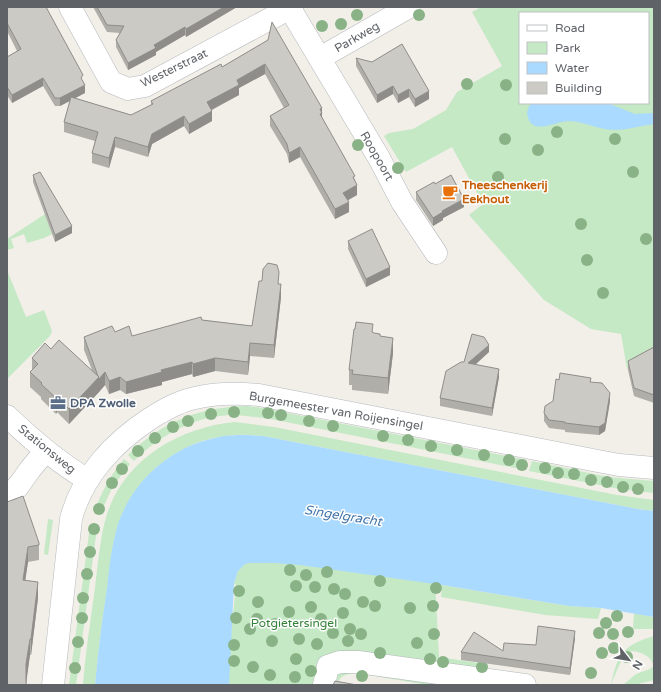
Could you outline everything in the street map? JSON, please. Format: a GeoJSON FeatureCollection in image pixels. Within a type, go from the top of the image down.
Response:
{"type":"FeatureCollection","features":[{"type":"Feature","properties":{"kind":"street","name":"Westerstraat"},"geometry":{"type":"LineString","coordinates":[[70,7],[111,82],[128,88],[145,86],[290,7]]}},
{"type":"Feature","properties":{"kind":"street","name":"Roopoort"},"geometry":{"type":"LineString","coordinates":[[290,7],[379,158],[402,202],[436,253]]}},
{"type":"Feature","properties":{"kind":"street","name":"Parkweg"},"geometry":{"type":"LineString","coordinates":[[320,58],[397,10]]}},
{"type":"Feature","properties":{"kind":"street","name":"Burgemeester van Roijensingel"},"geometry":{"type":"LineString","coordinates":[[53,685],[71,519],[78,498],[88,480],[116,445],[141,425],[166,409],[194,398],[233,393],[275,397],[603,462],[626,466],[654,468]]}},
{"type":"Feature","properties":{"kind":"street","name":"Stationsweg"},"geometry":{"type":"LineString","coordinates":[[7,416],[46,452],[88,480]]}},
{"type":"Feature","properties":{"kind":"street"},"geometry":{"type":"LineString","coordinates":[[7,495],[19,487],[28,472],[46,452]]}},
{"type":"Feature","properties":{"kind":"street"},"geometry":{"type":"LineString","coordinates":[[324,685],[328,666],[340,662],[358,662],[525,685]]}},
{"type":"Feature","properties":{"kind":"green space"},"geometry":{"type":"Polygon","coordinates":[[[481,7],[654,7],[654,355],[627,369],[621,334],[591,329],[544,300],[469,215],[483,204],[452,147],[406,172],[384,136],[389,133],[413,129],[446,110],[457,92],[502,66],[472,12],[481,7]]]}},
{"type":"Feature","properties":{"kind":"green space"},"geometry":{"type":"Polygon","coordinates":[[[45,214],[52,234],[27,243],[24,234],[11,239],[14,248],[7,250],[7,239],[45,214]]]}},
{"type":"Feature","properties":{"kind":"green space"},"geometry":{"type":"Polygon","coordinates":[[[7,270],[26,317],[44,310],[52,331],[50,336],[7,379],[7,270]]]}},
{"type":"Feature","properties":{"kind":"green space"},"geometry":{"type":"Polygon","coordinates":[[[248,406],[527,460],[525,470],[276,420],[236,415],[208,418],[194,422],[168,435],[134,461],[128,455],[155,433],[183,418],[214,409],[248,406]]]}},
{"type":"Feature","properties":{"kind":"green space"},"geometry":{"type":"Polygon","coordinates":[[[235,422],[274,427],[617,495],[654,500],[654,511],[263,436],[236,435],[210,439],[177,453],[162,463],[148,475],[127,504],[117,528],[113,543],[95,685],[83,685],[100,544],[107,514],[115,494],[127,477],[141,462],[157,449],[194,431],[214,425],[235,422]]]}},
{"type":"Feature","properties":{"kind":"green space"},"geometry":{"type":"Polygon","coordinates":[[[124,459],[130,464],[113,486],[101,512],[95,510],[107,483],[124,459]]]}},
{"type":"Feature","properties":{"kind":"green space"},"geometry":{"type":"Polygon","coordinates":[[[532,461],[608,477],[654,481],[654,493],[619,489],[529,471],[532,461]]]}},
{"type":"Feature","properties":{"kind":"green space"},"geometry":{"type":"Polygon","coordinates":[[[48,519],[53,520],[48,555],[44,554],[48,519]]]}},
{"type":"Feature","properties":{"kind":"green space"},"geometry":{"type":"Polygon","coordinates":[[[90,526],[97,528],[76,685],[69,685],[90,526]]]}},
{"type":"Feature","properties":{"kind":"green space","name":"Potgietersingel"},"geometry":{"type":"Polygon","coordinates":[[[259,555],[435,581],[439,657],[485,664],[483,671],[441,681],[441,685],[428,685],[356,673],[346,675],[339,681],[336,680],[325,685],[226,685],[236,585],[234,584],[238,571],[245,560],[259,555]]]}},
{"type":"Feature","properties":{"kind":"green space"},"geometry":{"type":"Polygon","coordinates":[[[442,585],[569,606],[601,608],[598,619],[545,615],[441,597],[442,585]]]}},
{"type":"Feature","properties":{"kind":"green space"},"geometry":{"type":"Polygon","coordinates":[[[634,613],[654,617],[654,629],[633,629],[634,613]]]}},
{"type":"Feature","properties":{"kind":"green space"},"geometry":{"type":"Polygon","coordinates":[[[654,636],[654,680],[638,685],[623,685],[636,674],[650,669],[653,666],[651,660],[646,655],[632,651],[622,660],[611,685],[616,666],[623,653],[635,643],[654,636]]]}},
{"type":"Feature","properties":{"kind":"water"},"geometry":{"type":"Polygon","coordinates":[[[531,104],[610,104],[635,114],[654,113],[654,124],[611,130],[568,121],[540,127],[534,126],[530,123],[527,113],[531,104]]]}},
{"type":"Feature","properties":{"kind":"water","name":"Singelgracht"},"geometry":{"type":"Polygon","coordinates":[[[246,435],[263,436],[654,511],[654,617],[601,608],[569,606],[442,585],[300,565],[249,563],[245,564],[238,571],[234,584],[229,685],[95,685],[110,560],[116,531],[130,498],[140,484],[153,471],[167,459],[182,450],[198,443],[219,437],[246,435]]]}},
{"type":"Feature","properties":{"kind":"building"},"geometry":{"type":"Polygon","coordinates":[[[7,7],[46,7],[83,75],[81,78],[85,85],[60,98],[55,98],[43,78],[12,95],[7,87],[7,57],[21,49],[7,23],[7,7]]]}},
{"type":"Feature","properties":{"kind":"building"},"geometry":{"type":"Polygon","coordinates":[[[97,7],[224,7],[186,29],[185,27],[154,45],[156,48],[128,63],[116,40],[124,26],[107,25],[97,7]]]}},
{"type":"Feature","properties":{"kind":"building"},"geometry":{"type":"Polygon","coordinates":[[[272,22],[322,108],[320,109],[322,113],[320,114],[355,176],[353,177],[357,185],[343,193],[349,202],[335,209],[300,147],[289,153],[287,144],[270,116],[289,105],[265,64],[237,80],[239,85],[207,102],[212,111],[189,124],[184,116],[152,134],[148,147],[115,137],[109,158],[92,153],[98,132],[64,122],[71,97],[131,115],[153,104],[151,101],[221,64],[222,67],[268,40],[272,22]]]}},
{"type":"Feature","properties":{"kind":"building"},"geometry":{"type":"Polygon","coordinates":[[[402,44],[429,91],[415,99],[409,89],[398,95],[393,86],[377,95],[356,58],[372,62],[402,44]]]}},
{"type":"Feature","properties":{"kind":"building"},"geometry":{"type":"Polygon","coordinates":[[[40,172],[72,226],[55,235],[33,175],[40,172]]]}},
{"type":"Feature","properties":{"kind":"building"},"geometry":{"type":"Polygon","coordinates":[[[451,175],[464,199],[442,211],[443,212],[433,218],[416,192],[451,175]]]}},
{"type":"Feature","properties":{"kind":"building"},"geometry":{"type":"Polygon","coordinates":[[[372,229],[390,267],[366,279],[348,241],[372,229]]]}},
{"type":"Feature","properties":{"kind":"building"},"geometry":{"type":"Polygon","coordinates":[[[268,263],[277,265],[279,272],[278,284],[281,284],[274,345],[250,343],[248,362],[215,358],[161,370],[162,372],[126,382],[120,377],[109,381],[105,372],[99,379],[84,337],[112,326],[115,332],[129,326],[132,336],[201,317],[202,320],[252,326],[259,281],[262,281],[263,269],[268,263]]]}},
{"type":"Feature","properties":{"kind":"building"},"geometry":{"type":"Polygon","coordinates":[[[356,322],[373,324],[372,332],[380,334],[380,336],[393,338],[388,378],[352,374],[353,370],[349,370],[356,322]]]}},
{"type":"Feature","properties":{"kind":"building"},"geometry":{"type":"Polygon","coordinates":[[[472,334],[484,337],[489,345],[468,363],[499,369],[492,408],[440,398],[446,371],[461,362],[464,362],[472,334]]]}},
{"type":"Feature","properties":{"kind":"building"},"geometry":{"type":"Polygon","coordinates":[[[59,340],[99,377],[69,409],[30,372],[38,364],[32,358],[45,343],[51,349],[59,340]]]}},
{"type":"Feature","properties":{"kind":"building"},"geometry":{"type":"Polygon","coordinates":[[[654,347],[654,395],[634,388],[628,361],[654,347]]]}},
{"type":"Feature","properties":{"kind":"building"},"geometry":{"type":"Polygon","coordinates":[[[560,373],[591,378],[590,382],[602,383],[610,393],[605,423],[599,427],[549,420],[544,413],[545,406],[553,401],[556,379],[559,380],[560,373]]]}},
{"type":"Feature","properties":{"kind":"building"},"geometry":{"type":"Polygon","coordinates":[[[23,496],[39,545],[28,547],[23,580],[38,582],[31,639],[26,664],[26,685],[7,685],[7,502],[23,496]]]}},
{"type":"Feature","properties":{"kind":"building"},"geometry":{"type":"Polygon","coordinates":[[[538,626],[575,631],[570,668],[461,652],[474,632],[503,651],[504,643],[536,645],[538,626]]]}},
{"type":"Feature","properties":{"kind":"building"},"geometry":{"type":"Polygon","coordinates":[[[335,681],[357,685],[333,685],[335,681]]]}},
{"type":"Feature","properties":{"kind":"place","name":"Theeschenkerij Eekhout"},"geometry":{"type":"Point","coordinates":[450,192]}},
{"type":"Feature","properties":{"kind":"place","name":"DPA Zwolle"},"geometry":{"type":"Point","coordinates":[58,403]}}]}
